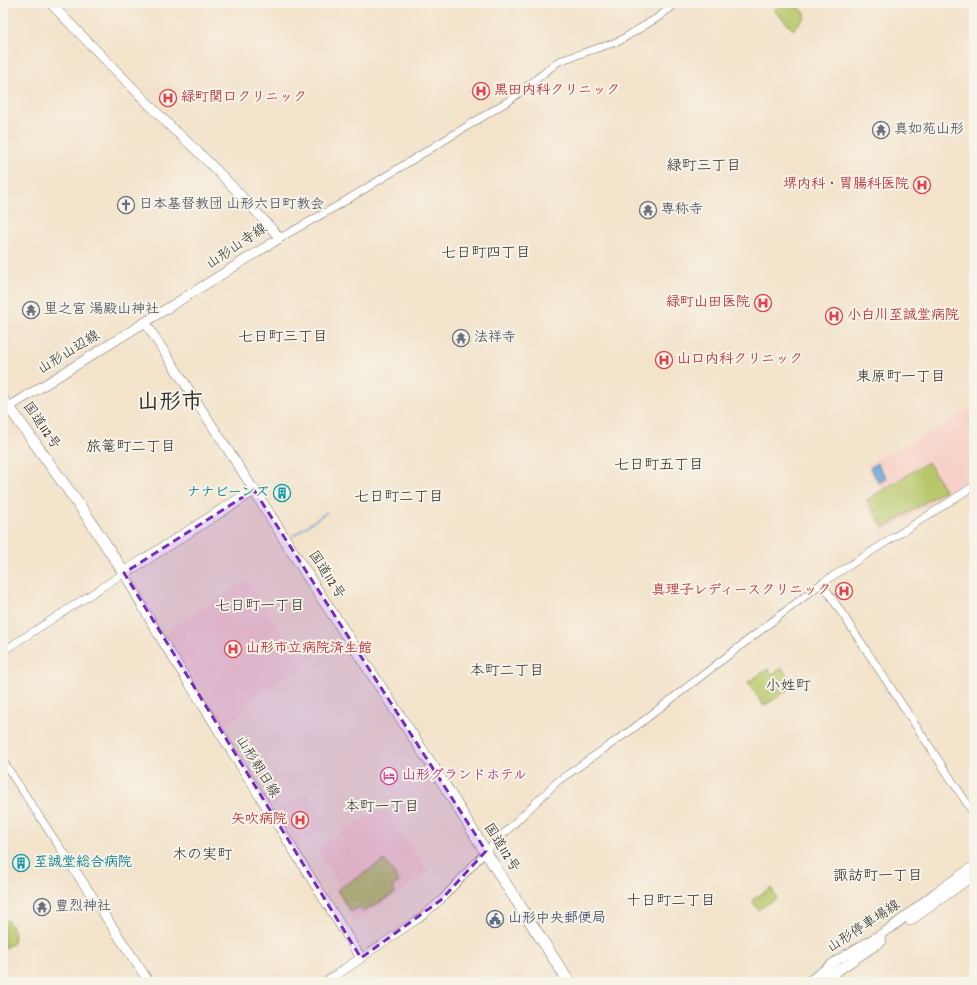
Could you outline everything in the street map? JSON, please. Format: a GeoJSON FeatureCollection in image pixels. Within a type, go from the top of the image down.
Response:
{"type":"FeatureCollection","features":[{"type":"Feature","properties":{"kind":"highway","name":"国道112号"},"geometry":{"type":"LineString","coordinates":[[5,406],[87,516],[124,573]]}},
{"type":"Feature","properties":{"kind":"highway","name":"国道112号"},"geometry":{"type":"LineString","coordinates":[[254,490],[569,982]]}},
{"type":"Feature","properties":{"kind":"highway"},"geometry":{"type":"LineString","coordinates":[[124,573],[254,490]]}},
{"type":"Feature","properties":{"kind":"main road","name":"山形山寺線"},"geometry":{"type":"LineString","coordinates":[[50,3],[172,128],[244,198],[280,238],[145,322]]}},
{"type":"Feature","properties":{"kind":"main road","name":"山形山辺線"},"geometry":{"type":"LineString","coordinates":[[5,406],[145,322]]}},
{"type":"Feature","properties":{"kind":"main road"},"geometry":{"type":"LineString","coordinates":[[145,322],[254,490]]}},
{"type":"Feature","properties":{"kind":"main road","name":"山形朝日線"},"geometry":{"type":"LineString","coordinates":[[124,573],[157,632],[361,958]]}},
{"type":"Feature","properties":{"kind":"main road"},"geometry":{"type":"LineString","coordinates":[[64,854],[149,982]]}},
{"type":"Feature","properties":{"kind":"main road","name":"山形停車場線"},"geometry":{"type":"LineString","coordinates":[[808,982],[839,959],[891,928],[935,893],[974,866]]}},
{"type":"Feature","properties":{"kind":"main road","name":"山形停車場線"},"geometry":{"type":"LineString","coordinates":[[821,982],[901,928],[974,875]]}},
{"type":"Feature","properties":{"kind":"main road"},"geometry":{"type":"LineString","coordinates":[[326,982],[361,958]]}},
{"type":"Feature","properties":{"kind":"street"},"geometry":{"type":"LineString","coordinates":[[280,238],[337,206],[510,100],[559,61],[619,41],[657,18],[677,3]]}},
{"type":"Feature","properties":{"kind":"street"},"geometry":{"type":"LineString","coordinates":[[361,958],[441,900],[486,851],[558,780],[634,728],[822,583],[974,486]]}},
{"type":"Feature","properties":{"kind":"street"},"geometry":{"type":"LineString","coordinates":[[3,651],[124,573]]}},
{"type":"Feature","properties":{"kind":"street"},"geometry":{"type":"LineString","coordinates":[[822,583],[974,814]]}},
{"type":"Feature","properties":{"kind":"street"},"geometry":{"type":"LineString","coordinates":[[3,761],[64,854]]}},
{"type":"Feature","properties":{"kind":"highlighted area"},"geometry":{"type":"Polygon","coordinates":[[[254,490],[486,851],[441,900],[361,958],[124,573],[254,490]]]}},
{"type":"Feature","properties":{"kind":"shaded area"},"geometry":{"type":"Polygon","coordinates":[[[969,409],[974,417],[974,476],[883,533],[863,500],[880,489],[866,466],[892,451],[931,433],[969,409]]]}},
{"type":"Feature","properties":{"kind":"shaded area","name":"山形市立病院済生館"},"geometry":{"type":"Polygon","coordinates":[[[247,580],[301,666],[250,701],[248,708],[222,729],[166,632],[247,580]]]}},
{"type":"Feature","properties":{"kind":"shaded area","name":"矢吹病院"},"geometry":{"type":"Polygon","coordinates":[[[307,793],[328,826],[293,847],[273,814],[307,793]]]}},
{"type":"Feature","properties":{"kind":"shaded area"},"geometry":{"type":"Polygon","coordinates":[[[377,811],[388,814],[404,840],[427,869],[427,874],[356,921],[353,921],[335,888],[339,885],[315,847],[377,811]]]}},
{"type":"Feature","properties":{"kind":"green space"},"geometry":{"type":"Polygon","coordinates":[[[781,3],[794,3],[805,13],[805,17],[793,30],[774,10],[781,3]]]}},
{"type":"Feature","properties":{"kind":"green space"},"geometry":{"type":"Polygon","coordinates":[[[928,462],[945,490],[884,528],[867,500],[928,462]]]}},
{"type":"Feature","properties":{"kind":"green space"},"geometry":{"type":"Polygon","coordinates":[[[782,668],[794,686],[764,706],[748,682],[768,669],[772,674],[782,668]]]}},
{"type":"Feature","properties":{"kind":"green space"},"geometry":{"type":"Polygon","coordinates":[[[385,860],[399,882],[392,887],[395,893],[363,912],[360,907],[351,912],[337,890],[385,860]]]}},
{"type":"Feature","properties":{"kind":"green space"},"geometry":{"type":"Polygon","coordinates":[[[771,888],[777,898],[758,910],[752,900],[771,888]]]}},
{"type":"Feature","properties":{"kind":"green space"},"geometry":{"type":"Polygon","coordinates":[[[3,918],[8,921],[15,932],[13,943],[3,949],[3,918]]]}},
{"type":"Feature","properties":{"kind":"water"},"geometry":{"type":"Polygon","coordinates":[[[877,463],[887,479],[879,483],[870,468],[877,463]]]}},
{"type":"Feature","properties":{"kind":"waterway"},"geometry":{"type":"LineString","coordinates":[[293,536],[327,512]]}},
{"type":"Feature","properties":{"kind":"place","name":"黒田内科クリニック"},"geometry":{"type":"Point","coordinates":[481,91]}},
{"type":"Feature","properties":{"kind":"place","name":"緑町関口クリニック"},"geometry":{"type":"Point","coordinates":[168,98]}},
{"type":"Feature","properties":{"kind":"place","name":"真如苑山形"},"geometry":{"type":"Point","coordinates":[881,130]}},
{"type":"Feature","properties":{"kind":"place","name":"堺内科・胃腸科医院"},"geometry":{"type":"Point","coordinates":[922,185]}},
{"type":"Feature","properties":{"kind":"place","name":"日本基督教団 山形六日町教会"},"geometry":{"type":"Point","coordinates":[126,205]}},
{"type":"Feature","properties":{"kind":"place","name":"専称寺"},"geometry":{"type":"Point","coordinates":[648,210]}},
{"type":"Feature","properties":{"kind":"place","name":"緑町山田医院"},"geometry":{"type":"Point","coordinates":[763,303]}},
{"type":"Feature","properties":{"kind":"place","name":"里之宮 湯殿山神社"},"geometry":{"type":"Point","coordinates":[31,310]}},
{"type":"Feature","properties":{"kind":"place","name":"小白川至誠堂病院"},"geometry":{"type":"Point","coordinates":[834,316]}},
{"type":"Feature","properties":{"kind":"place","name":"法祥寺"},"geometry":{"type":"Point","coordinates":[461,338]}},
{"type":"Feature","properties":{"kind":"place","name":"山口内科クリニック"},"geometry":{"type":"Point","coordinates":[664,360]}},
{"type":"Feature","properties":{"kind":"place","name":"ナナビーンズ"},"geometry":{"type":"Point","coordinates":[282,493]}},
{"type":"Feature","properties":{"kind":"place","name":"真理子レディースクリニック"},"geometry":{"type":"Point","coordinates":[844,591]}},
{"type":"Feature","properties":{"kind":"place","name":"山形市立病院済生館"},"geometry":{"type":"Point","coordinates":[233,649]}},
{"type":"Feature","properties":{"kind":"place","name":"山形グランドホテル"},"geometry":{"type":"Point","coordinates":[389,776]}},
{"type":"Feature","properties":{"kind":"place","name":"矢吹病院"},"geometry":{"type":"Point","coordinates":[300,820]}},
{"type":"Feature","properties":{"kind":"place","name":"至誠堂総合病院"},"geometry":{"type":"Point","coordinates":[21,863]}},
{"type":"Feature","properties":{"kind":"place","name":"豊烈神社"},"geometry":{"type":"Point","coordinates":[42,907]}},
{"type":"Feature","properties":{"kind":"place","name":"山形中央郵便局"},"geometry":{"type":"Point","coordinates":[495,919]}},
{"type":"Feature","properties":{"kind":"district","name":"緑町三丁目"},"geometry":{"type":"Point","coordinates":[704,167]}},
{"type":"Feature","properties":{"kind":"district","name":"七日町四丁目"},"geometry":{"type":"Point","coordinates":[486,254]}},
{"type":"Feature","properties":{"kind":"district","name":"七日町三丁目"},"geometry":{"type":"Point","coordinates":[283,338]}},
{"type":"Feature","properties":{"kind":"district","name":"東原町一丁目"},"geometry":{"type":"Point","coordinates":[901,378]}},
{"type":"Feature","properties":{"kind":"district","name":"山形市"},"geometry":{"type":"Point","coordinates":[170,403]}},
{"type":"Feature","properties":{"kind":"district","name":"旅篭町二丁目"},"geometry":{"type":"Point","coordinates":[131,448]}},
{"type":"Feature","properties":{"kind":"district","name":"七日町五丁目"},"geometry":{"type":"Point","coordinates":[659,466]}},
{"type":"Feature","properties":{"kind":"district","name":"七日町二丁目"},"geometry":{"type":"Point","coordinates":[399,498]}},
{"type":"Feature","properties":{"kind":"district","name":"七日町一丁目"},"geometry":{"type":"Point","coordinates":[260,607]}},
{"type":"Feature","properties":{"kind":"district","name":"本町二丁目"},"geometry":{"type":"Point","coordinates":[507,672]}},
{"type":"Feature","properties":{"kind":"district","name":"小姓町"},"geometry":{"type":"Point","coordinates":[788,687]}},
{"type":"Feature","properties":{"kind":"district","name":"本町一丁目"},"geometry":{"type":"Point","coordinates":[382,808]}},
{"type":"Feature","properties":{"kind":"district","name":"木の実町"},"geometry":{"type":"Point","coordinates":[202,856]}},
{"type":"Feature","properties":{"kind":"district","name":"諏訪町一丁目"},"geometry":{"type":"Point","coordinates":[878,877]}},
{"type":"Feature","properties":{"kind":"district","name":"十日町二丁目"},"geometry":{"type":"Point","coordinates":[671,902]}}]}
